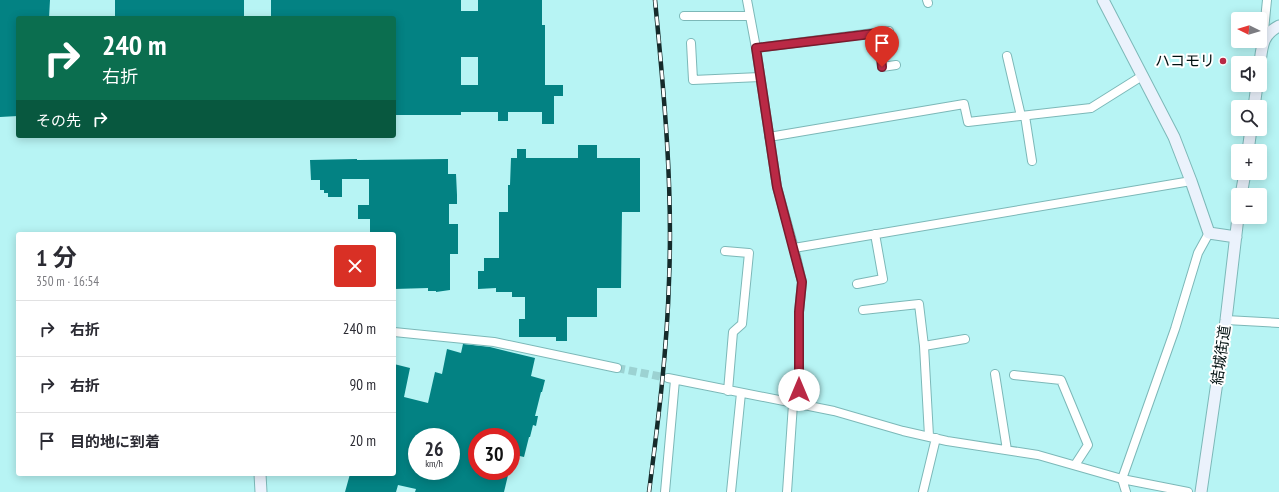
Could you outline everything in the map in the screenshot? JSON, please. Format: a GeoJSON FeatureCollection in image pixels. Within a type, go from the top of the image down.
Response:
{"type":"FeatureCollection","features":[{"type":"Feature","properties":{"kind":"street"},"geometry":{"type":"LineString","coordinates":[[747,0],[756,48],[777,187],[802,282],[799,312],[796,405],[787,492]]}},
{"type":"Feature","properties":{"kind":"street"},"geometry":{"type":"LineString","coordinates":[[1103,0],[1174,136],[1209,233],[1198,253],[1175,329],[1122,479],[1126,492]]}},
{"type":"Feature","properties":{"kind":"street"},"geometry":{"type":"LineString","coordinates":[[1266,12],[1267,0]]}},
{"type":"Feature","properties":{"kind":"street"},"geometry":{"type":"LineString","coordinates":[[684,16],[750,16]]}},
{"type":"Feature","properties":{"kind":"street"},"geometry":{"type":"LineString","coordinates":[[1267,36],[1271,30],[1279,26]]}},
{"type":"Feature","properties":{"kind":"street"},"geometry":{"type":"LineString","coordinates":[[756,48],[889,32]]}},
{"type":"Feature","properties":{"kind":"street"},"geometry":{"type":"LineString","coordinates":[[879,33],[882,67],[896,65]]}},
{"type":"Feature","properties":{"kind":"street"},"geometry":{"type":"LineString","coordinates":[[691,43],[693,80],[760,77]]}},
{"type":"Feature","properties":{"kind":"street"},"geometry":{"type":"LineString","coordinates":[[1007,56],[1023,116],[1032,161]]}},
{"type":"Feature","properties":{"kind":"street"},"geometry":{"type":"LineString","coordinates":[[770,137],[964,104],[968,122],[1091,108],[1142,76]]}},
{"type":"Feature","properties":{"kind":"street"},"geometry":{"type":"LineString","coordinates":[[794,248],[1191,181]]}},
{"type":"Feature","properties":{"kind":"street","name":"結城街道"},"geometry":{"type":"LineString","coordinates":[[1201,492],[1226,320],[1237,224]]}},
{"type":"Feature","properties":{"kind":"street"},"geometry":{"type":"LineString","coordinates":[[1209,233],[1236,237]]}},
{"type":"Feature","properties":{"kind":"street"},"geometry":{"type":"LineString","coordinates":[[858,284],[883,279],[875,234]]}},
{"type":"Feature","properties":{"kind":"street"},"geometry":{"type":"LineString","coordinates":[[724,251],[749,253],[742,324],[733,332],[728,391]]}},
{"type":"Feature","properties":{"kind":"street"},"geometry":{"type":"LineString","coordinates":[[862,310],[919,304],[933,437],[923,492]]}},
{"type":"Feature","properties":{"kind":"street"},"geometry":{"type":"LineString","coordinates":[[1226,320],[1279,323]]}},
{"type":"Feature","properties":{"kind":"street"},"geometry":{"type":"LineString","coordinates":[[396,332],[494,342],[617,368]]}},
{"type":"Feature","properties":{"kind":"street"},"geometry":{"type":"LineString","coordinates":[[924,346],[966,339]]}},
{"type":"Feature","properties":{"kind":"street"},"geometry":{"type":"LineString","coordinates":[[996,374],[1006,450]]}},
{"type":"Feature","properties":{"kind":"street"},"geometry":{"type":"LineString","coordinates":[[1014,375],[1061,380],[1088,444],[1075,465]]}},
{"type":"Feature","properties":{"kind":"street"},"geometry":{"type":"LineString","coordinates":[[665,492],[672,379],[796,405],[834,411],[903,431],[1038,455],[1122,479],[1188,492]]}},
{"type":"Feature","properties":{"kind":"street"},"geometry":{"type":"LineString","coordinates":[[730,492],[741,393]]}},
{"type":"Feature","properties":{"kind":"street"},"geometry":{"type":"LineString","coordinates":[[260,476],[261,492]]}},
{"type":"Feature","properties":{"kind":"building"},"geometry":{"type":"Polygon","coordinates":[[[0,0],[50,0],[49,16],[16,16],[16,116],[0,117],[0,0]]]}},
{"type":"Feature","properties":{"kind":"building"},"geometry":{"type":"Polygon","coordinates":[[[115,0],[244,0],[244,16],[115,16],[115,0]]]}},
{"type":"Feature","properties":{"kind":"building"},"geometry":{"type":"Polygon","coordinates":[[[271,0],[461,0],[461,11],[478,11],[478,0],[542,0],[542,25],[545,25],[545,85],[563,85],[563,96],[554,96],[554,124],[542,124],[542,112],[508,112],[508,121],[498,121],[498,112],[461,112],[461,115],[396,115],[396,16],[271,16],[271,0]],[[461,57],[461,85],[478,85],[478,57],[461,57]]]}},
{"type":"Feature","properties":{"kind":"building"},"geometry":{"type":"Polygon","coordinates":[[[578,145],[597,145],[597,158],[640,158],[640,212],[622,212],[621,288],[597,288],[597,317],[567,317],[567,341],[556,341],[556,337],[519,337],[519,319],[525,319],[525,297],[512,297],[512,292],[496,292],[496,288],[478,289],[478,271],[484,271],[484,258],[499,258],[499,212],[508,212],[508,185],[510,185],[511,158],[517,158],[517,149],[526,149],[526,158],[578,158],[578,145]]]}},
{"type":"Feature","properties":{"kind":"building"},"geometry":{"type":"Polygon","coordinates":[[[448,159],[448,174],[456,174],[457,195],[457,204],[449,204],[449,224],[458,224],[458,254],[450,254],[450,290],[436,292],[428,291],[428,288],[396,289],[396,232],[370,232],[370,219],[358,219],[358,205],[369,205],[369,179],[342,179],[342,197],[328,197],[328,193],[324,193],[324,190],[320,190],[320,180],[311,180],[310,160],[448,159]]]}},
{"type":"Feature","properties":{"kind":"building"},"geometry":{"type":"Polygon","coordinates":[[[463,344],[490,347],[535,358],[531,376],[545,380],[535,416],[538,416],[536,426],[533,425],[524,457],[520,456],[520,428],[468,428],[468,480],[507,480],[504,492],[415,492],[416,489],[398,485],[396,492],[345,492],[349,476],[396,476],[396,364],[410,368],[404,397],[428,403],[435,372],[442,374],[447,349],[461,353],[463,344]]]}},
{"type":"Feature","properties":{"kind":"tunnel"},"geometry":{"type":"LineString","coordinates":[[617,368],[668,378]]}},
{"type":"Feature","properties":{"kind":"railway"},"geometry":{"type":"LineString","coordinates":[[649,492],[664,361],[668,308],[670,246],[667,140],[655,0]]}},
{"type":"Feature","properties":{"kind":"place","name":"ハコモリ"},"geometry":{"type":"Point","coordinates":[1223,61]}},
{"type":"Feature","properties":{"kind":"route"},"geometry":{"type":"LineString","coordinates":[[799,390],[799,312],[802,282],[777,187],[756,48],[879,33],[882,67]]}}]}
